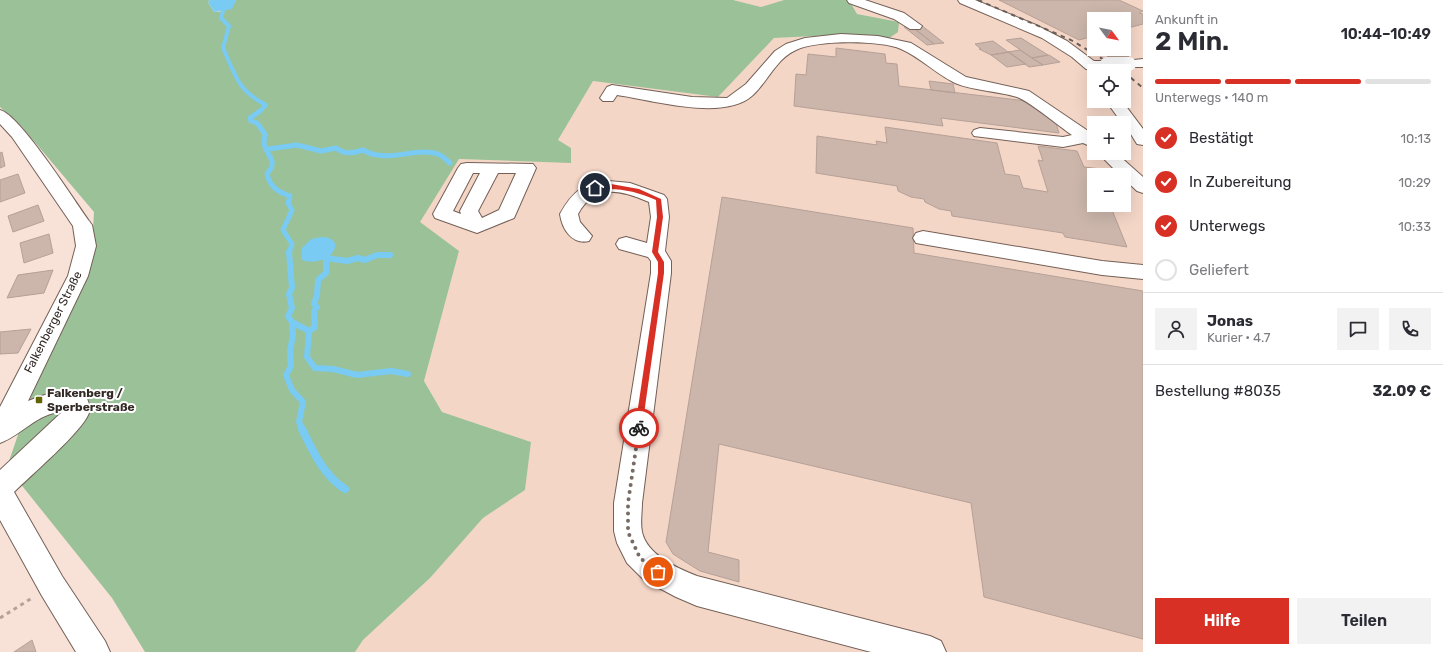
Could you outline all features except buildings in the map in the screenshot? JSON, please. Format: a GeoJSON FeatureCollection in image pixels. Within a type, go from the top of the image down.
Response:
{"type":"FeatureCollection","features":[{"type":"Feature","properties":{"kind":"street"},"geometry":{"type":"LineString","coordinates":[[853,0],[899,16],[915,26]]}},
{"type":"Feature","properties":{"kind":"street"},"geometry":{"type":"LineString","coordinates":[[964,0],[1035,29],[1072,50],[1087,64]]}},
{"type":"Feature","properties":{"kind":"street"},"geometry":{"type":"LineString","coordinates":[[608,98],[612,90],[616,90],[700,102],[730,102],[740,98],[780,53],[790,46],[804,41],[830,39],[868,40],[897,43],[906,46],[961,80],[973,84],[1024,94],[1087,138]]}},
{"type":"Feature","properties":{"kind":"street"},"geometry":{"type":"LineString","coordinates":[[1119,108],[1143,140]]}},
{"type":"Feature","properties":{"kind":"street","name":"Falkenberger Straße"},"geometry":{"type":"LineString","coordinates":[[0,116],[18,134],[82,225],[86,246],[78,276],[0,431]]}},
{"type":"Feature","properties":{"kind":"street"},"geometry":{"type":"LineString","coordinates":[[980,133],[1063,142],[1087,140]]}},
{"type":"Feature","properties":{"kind":"street"},"geometry":{"type":"LineString","coordinates":[[1114,160],[1143,187]]}},
{"type":"Feature","properties":{"kind":"street"},"geometry":{"type":"LineString","coordinates":[[467,168],[527,168],[507,214],[477,226],[442,214],[467,168]]}},
{"type":"Feature","properties":{"kind":"street"},"geometry":{"type":"LineString","coordinates":[[477,226],[468,211],[492,168]]}},
{"type":"Feature","properties":{"kind":"street"},"geometry":{"type":"LineString","coordinates":[[582,236],[571,224],[569,214],[580,196],[595,188],[611,186],[637,190],[658,199],[660,217],[655,252],[661,262],[661,273],[628,503],[628,532],[640,558],[667,578],[697,591],[930,652]]}},
{"type":"Feature","properties":{"kind":"street"},"geometry":{"type":"LineString","coordinates":[[923,238],[1102,268],[1143,272]]}},
{"type":"Feature","properties":{"kind":"street"},"geometry":{"type":"LineString","coordinates":[[626,244],[655,252]]}},
{"type":"Feature","properties":{"kind":"street"},"geometry":{"type":"LineString","coordinates":[[0,431],[24,415],[47,404],[67,400],[77,403],[76,412],[66,425],[0,488]]}},
{"type":"Feature","properties":{"kind":"street"},"geometry":{"type":"LineString","coordinates":[[0,494],[52,586],[94,652]]}},
{"type":"Feature","properties":{"kind":"path"},"geometry":{"type":"LineString","coordinates":[[0,618],[52,586]]}},
{"type":"Feature","properties":{"kind":"shaded area"},"geometry":{"type":"Polygon","coordinates":[[[733,0],[784,0],[761,7],[733,0]]]}},
{"type":"Feature","properties":{"kind":"shaded area"},"geometry":{"type":"Polygon","coordinates":[[[849,0],[1143,0],[1143,652],[355,652],[363,640],[430,578],[483,518],[525,490],[531,442],[442,412],[424,381],[459,251],[419,222],[459,159],[543,162],[558,140],[593,81],[718,97],[774,38],[835,35],[898,22],[857,14],[849,0]]]}},
{"type":"Feature","properties":{"kind":"green space"},"geometry":{"type":"Polygon","coordinates":[[[0,0],[210,0],[208,2],[214,12],[227,9],[232,6],[236,0],[733,0],[761,7],[784,0],[849,0],[857,14],[899,22],[898,32],[888,39],[835,35],[774,38],[718,97],[593,81],[558,140],[571,148],[571,163],[459,159],[420,222],[459,251],[424,381],[442,412],[531,442],[525,490],[483,518],[430,578],[363,640],[355,652],[145,652],[112,598],[7,467],[35,385],[91,267],[94,212],[22,127],[0,107],[0,0]]]}},
{"type":"Feature","properties":{"kind":"water"},"geometry":{"type":"Polygon","coordinates":[[[210,0],[236,0],[232,9],[214,12],[208,2],[210,0]]]}},
{"type":"Feature","properties":{"kind":"water"},"geometry":{"type":"Polygon","coordinates":[[[322,237],[330,239],[334,242],[335,246],[329,256],[323,260],[315,261],[305,261],[301,259],[302,248],[311,239],[322,237]]]}},
{"type":"Feature","properties":{"kind":"waterway"},"geometry":{"type":"LineString","coordinates":[[226,0],[221,18],[229,26],[223,48],[238,81],[243,88],[249,94],[266,105],[260,111]]}},
{"type":"Feature","properties":{"kind":"waterway"},"geometry":{"type":"LineString","coordinates":[[260,111],[250,118],[251,121],[257,123],[265,134],[265,149],[272,162],[267,174],[268,179],[272,186],[282,193],[290,196],[288,203],[292,210],[283,230],[292,244],[289,253]]}},
{"type":"Feature","properties":{"kind":"waterway"},"geometry":{"type":"LineString","coordinates":[[268,149],[297,145],[321,151],[336,148],[343,152],[349,153],[363,150],[383,156],[422,152],[440,155],[450,163]]}},
{"type":"Feature","properties":{"kind":"waterway"},"geometry":{"type":"LineString","coordinates":[[289,253],[292,288],[289,294],[292,308],[288,316],[292,322]]}},
{"type":"Feature","properties":{"kind":"waterway"},"geometry":{"type":"LineString","coordinates":[[309,331],[315,327],[314,311],[317,307],[314,304],[317,295],[318,280],[326,273],[326,258],[347,261],[358,258],[365,260],[377,255],[390,255]]}},
{"type":"Feature","properties":{"kind":"waterway"},"geometry":{"type":"LineString","coordinates":[[292,322],[309,331]]}},
{"type":"Feature","properties":{"kind":"waterway"},"geometry":{"type":"LineString","coordinates":[[292,322],[293,335],[290,351],[291,366],[286,375],[292,390],[303,402],[299,422],[303,430]]}},
{"type":"Feature","properties":{"kind":"waterway"},"geometry":{"type":"LineString","coordinates":[[309,331],[307,357],[315,368],[333,369],[357,375],[391,371],[408,374]]}},
{"type":"Feature","properties":{"kind":"waterway"},"geometry":{"type":"LineString","coordinates":[[302,429],[319,462],[331,477],[345,489]]}},
{"type":"Feature","properties":{"kind":"railway"},"geometry":{"type":"LineString","coordinates":[[978,0],[1071,40],[1111,64]]}},
{"type":"Feature","properties":{"kind":"railway"},"geometry":{"type":"LineString","coordinates":[[1131,78],[1143,88]]}},
{"type":"Feature","properties":{"kind":"way so far"},"geometry":{"type":"LineString","coordinates":[[639,428],[628,503],[628,532],[640,558],[658,572]]}},
{"type":"Feature","properties":{"kind":"place","name":"Falkenberg / Sperberstraße"},"geometry":{"type":"Point","coordinates":[39,400]}},
{"type":"Feature","properties":{"kind":"route"},"geometry":{"type":"LineString","coordinates":[[595,188],[611,186],[637,190],[658,199],[660,217],[655,252],[661,262],[661,273],[639,428]]}}]}
